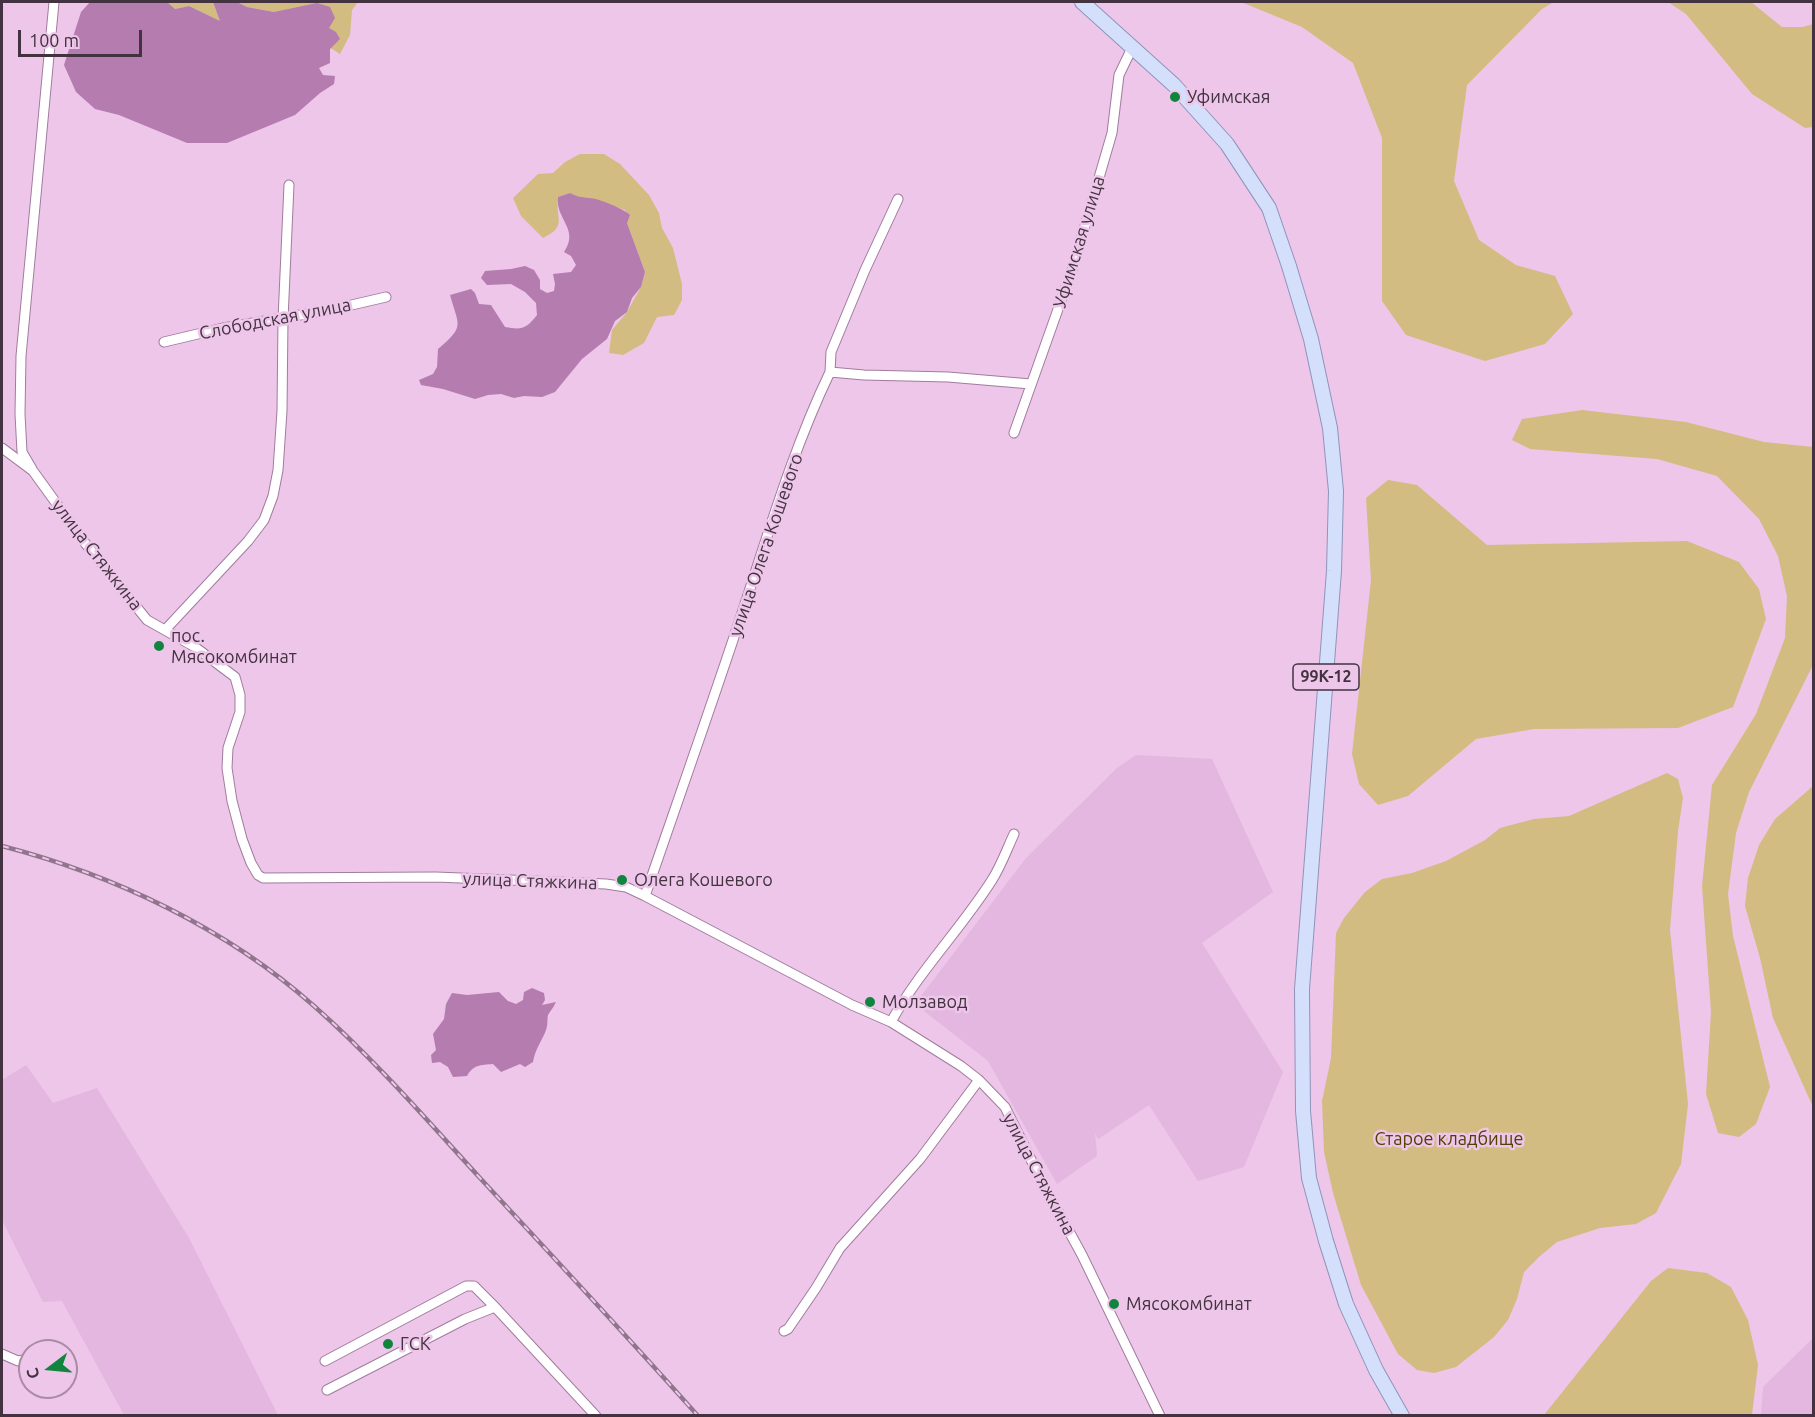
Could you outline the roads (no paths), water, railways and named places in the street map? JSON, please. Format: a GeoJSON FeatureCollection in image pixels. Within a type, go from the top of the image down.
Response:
{"type":"FeatureCollection","features":[{"type":"Feature","properties":{"kind":"main road","name":"99К-12"},"geometry":{"type":"LineString","coordinates":[[1082,2],[1174,85],[1227,144],[1269,208],[1311,339],[1330,428],[1336,491],[1334,571],[1302,989],[1303,1111],[1309,1178],[1326,1241],[1343,1293],[1376,1370],[1402,1416]]}},
{"type":"Feature","properties":{"kind":"street"},"geometry":{"type":"LineString","coordinates":[[33,471],[22,452],[21,356],[54,2]]}},
{"type":"Feature","properties":{"kind":"street","name":"Уфимская улица"},"geometry":{"type":"LineString","coordinates":[[1014,433],[1073,267],[1112,133],[1119,75],[1132,48]]}},
{"type":"Feature","properties":{"kind":"street"},"geometry":{"type":"LineString","coordinates":[[165,630],[248,541],[264,520],[270,504],[280,449],[289,185]]}},
{"type":"Feature","properties":{"kind":"street","name":"улица Олега Кошевого"},"geometry":{"type":"LineString","coordinates":[[645,896],[770,527],[830,372],[831,352],[898,199]]}},
{"type":"Feature","properties":{"kind":"street","name":"Слободская улица"},"geometry":{"type":"LineString","coordinates":[[164,342],[223,328],[283,319],[386,297]]}},
{"type":"Feature","properties":{"kind":"street"},"geometry":{"type":"LineString","coordinates":[[830,372],[948,377],[1031,384]]}},
{"type":"Feature","properties":{"kind":"street","name":"улица Стяжкина"},"geometry":{"type":"LineString","coordinates":[[2,448],[33,471],[85,543],[147,620],[195,647],[235,677],[240,695],[240,712],[228,748],[227,768],[232,801],[242,839],[250,863],[258,875],[263,878],[436,877],[606,884],[626,887],[852,1005],[891,1022],[961,1066],[979,1080],[1005,1107],[1082,1255],[1160,1416]]}},
{"type":"Feature","properties":{"kind":"street"},"geometry":{"type":"LineString","coordinates":[[891,1022],[899,1007],[993,878],[1014,834]]}},
{"type":"Feature","properties":{"kind":"street"},"geometry":{"type":"LineString","coordinates":[[784,1331],[788,1329],[816,1288],[840,1248],[920,1159],[979,1080]]}},
{"type":"Feature","properties":{"kind":"street"},"geometry":{"type":"LineString","coordinates":[[325,1361],[466,1286],[474,1286],[596,1416]]}},
{"type":"Feature","properties":{"kind":"street"},"geometry":{"type":"LineString","coordinates":[[327,1390],[465,1318],[495,1308]]}},
{"type":"Feature","properties":{"kind":"street"},"geometry":{"type":"LineString","coordinates":[[2,1354],[18,1361]]}},
{"type":"Feature","properties":{"kind":"railway"},"geometry":{"type":"LineString","coordinates":[[2,846],[86,872],[127,889],[206,929],[244,952],[280,978],[314,1006],[379,1068],[698,1416]]}},
{"type":"Feature","properties":{"kind":"place","name":"Уфимская"},"geometry":{"type":"Point","coordinates":[1175,97]}},
{"type":"Feature","properties":{"kind":"place","name":"пос. Мясокомбинат"},"geometry":{"type":"Point","coordinates":[159,646]}},
{"type":"Feature","properties":{"kind":"place","name":"Олега Кошевого"},"geometry":{"type":"Point","coordinates":[622,880]}},
{"type":"Feature","properties":{"kind":"place","name":"Молзавод"},"geometry":{"type":"Point","coordinates":[870,1002]}},
{"type":"Feature","properties":{"kind":"place","name":"Мясокомбинат"},"geometry":{"type":"Point","coordinates":[1114,1304]}},
{"type":"Feature","properties":{"kind":"place","name":"ГСК"},"geometry":{"type":"Point","coordinates":[388,1344]}},
{"type":"Feature","properties":{"kind":"park label","name":"Старое кладбище"},"geometry":{"type":"Point","coordinates":[1449,1139]}}]}
